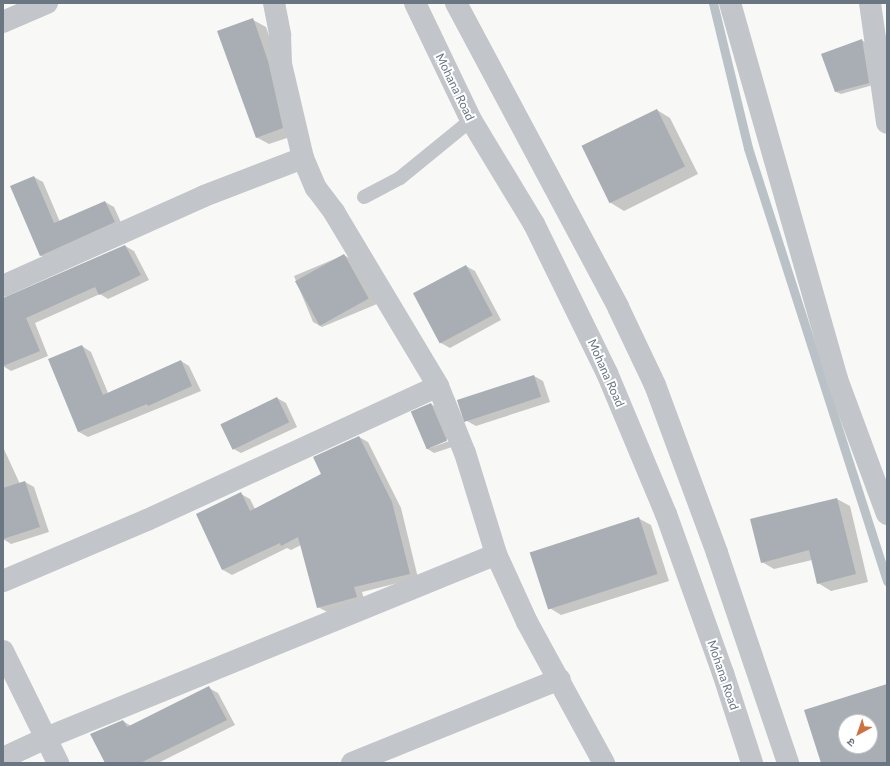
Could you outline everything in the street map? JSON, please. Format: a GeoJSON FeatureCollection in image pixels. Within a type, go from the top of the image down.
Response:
{"type":"FeatureCollection","features":[{"type":"Feature","properties":{"kind":"street"},"geometry":{"type":"LineString","coordinates":[[3,22],[47,3]]}},
{"type":"Feature","properties":{"kind":"street"},"geometry":{"type":"LineString","coordinates":[[274,3],[280,35],[281,64],[303,158],[316,188],[334,212],[438,386],[465,453],[496,554],[527,622],[560,679],[604,763]]}},
{"type":"Feature","properties":{"kind":"street","name":"Mohana Road"},"geometry":{"type":"LineString","coordinates":[[415,3],[471,120],[534,224],[623,408],[666,514],[724,673],[752,763]]}},
{"type":"Feature","properties":{"kind":"street"},"geometry":{"type":"LineString","coordinates":[[456,3],[618,307],[655,385],[700,504],[788,763]]}},
{"type":"Feature","properties":{"kind":"street"},"geometry":{"type":"LineString","coordinates":[[730,3],[837,379],[885,507]]}},
{"type":"Feature","properties":{"kind":"street"},"geometry":{"type":"LineString","coordinates":[[870,3],[887,123]]}},
{"type":"Feature","properties":{"kind":"street"},"geometry":{"type":"LineString","coordinates":[[3,286],[204,196],[303,158]]}},
{"type":"Feature","properties":{"kind":"street"},"geometry":{"type":"LineString","coordinates":[[3,581],[147,520],[438,386]]}},
{"type":"Feature","properties":{"kind":"street"},"geometry":{"type":"LineString","coordinates":[[3,758],[46,738],[496,554]]}},
{"type":"Feature","properties":{"kind":"street"},"geometry":{"type":"LineString","coordinates":[[3,651],[58,763]]}},
{"type":"Feature","properties":{"kind":"street"},"geometry":{"type":"LineString","coordinates":[[352,763],[560,679]]}},
{"type":"Feature","properties":{"kind":"lane"},"geometry":{"type":"LineString","coordinates":[[364,197],[400,178],[471,120]]}},
{"type":"Feature","properties":{"kind":"building"},"geometry":{"type":"Polygon","coordinates":[[[253,18],[268,61],[283,128],[256,138],[217,31],[253,18]]]}},
{"type":"Feature","properties":{"kind":"building"},"geometry":{"type":"Polygon","coordinates":[[[862,39],[869,83],[835,92],[821,54],[862,39]]]}},
{"type":"Feature","properties":{"kind":"building"},"geometry":{"type":"Polygon","coordinates":[[[657,109],[685,167],[610,203],[582,146],[657,109]]]}},
{"type":"Feature","properties":{"kind":"building"},"geometry":{"type":"Polygon","coordinates":[[[34,176],[54,223],[105,201],[115,222],[40,256],[10,186],[34,176]]]}},
{"type":"Feature","properties":{"kind":"building"},"geometry":{"type":"Polygon","coordinates":[[[125,245],[141,275],[99,295],[95,287],[26,318],[40,351],[3,366],[3,298],[125,245]]]}},
{"type":"Feature","properties":{"kind":"building"},"geometry":{"type":"Polygon","coordinates":[[[344,254],[369,299],[320,326],[295,281],[344,254]]]}},
{"type":"Feature","properties":{"kind":"building"},"geometry":{"type":"Polygon","coordinates":[[[466,265],[493,315],[440,343],[413,293],[466,265]]]}},
{"type":"Feature","properties":{"kind":"building"},"geometry":{"type":"Polygon","coordinates":[[[82,345],[103,395],[181,360],[192,386],[148,406],[147,404],[78,432],[48,359],[82,345]]]}},
{"type":"Feature","properties":{"kind":"building"},"geometry":{"type":"Polygon","coordinates":[[[534,375],[541,397],[464,422],[457,400],[534,375]]]}},
{"type":"Feature","properties":{"kind":"building"},"geometry":{"type":"Polygon","coordinates":[[[277,397],[289,422],[233,450],[220,425],[277,397]]]}},
{"type":"Feature","properties":{"kind":"building"},"geometry":{"type":"Polygon","coordinates":[[[431,403],[447,441],[427,449],[411,412],[431,403]]]}},
{"type":"Feature","properties":{"kind":"building"},"geometry":{"type":"Polygon","coordinates":[[[359,436],[392,502],[410,574],[354,587],[357,597],[317,608],[298,537],[281,546],[280,543],[222,570],[196,514],[241,492],[250,511],[321,474],[313,457],[359,436]]]}},
{"type":"Feature","properties":{"kind":"building"},"geometry":{"type":"Polygon","coordinates":[[[25,481],[40,527],[3,539],[3,488],[25,481]]]}},
{"type":"Feature","properties":{"kind":"building"},"geometry":{"type":"Polygon","coordinates":[[[837,498],[856,574],[817,584],[809,550],[761,563],[750,519],[837,498]]]}},
{"type":"Feature","properties":{"kind":"building"},"geometry":{"type":"Polygon","coordinates":[[[639,517],[658,574],[548,610],[530,553],[639,517]]]}},
{"type":"Feature","properties":{"kind":"building"},"geometry":{"type":"Polygon","coordinates":[[[887,684],[887,763],[821,763],[804,710],[887,684]]]}},
{"type":"Feature","properties":{"kind":"building"},"geometry":{"type":"Polygon","coordinates":[[[209,686],[227,720],[140,763],[105,763],[90,734],[123,720],[127,727],[209,686]]]}},
{"type":"Feature","properties":{"kind":"waterway"},"geometry":{"type":"LineString","coordinates":[[713,3],[748,148],[887,581]]}}]}
